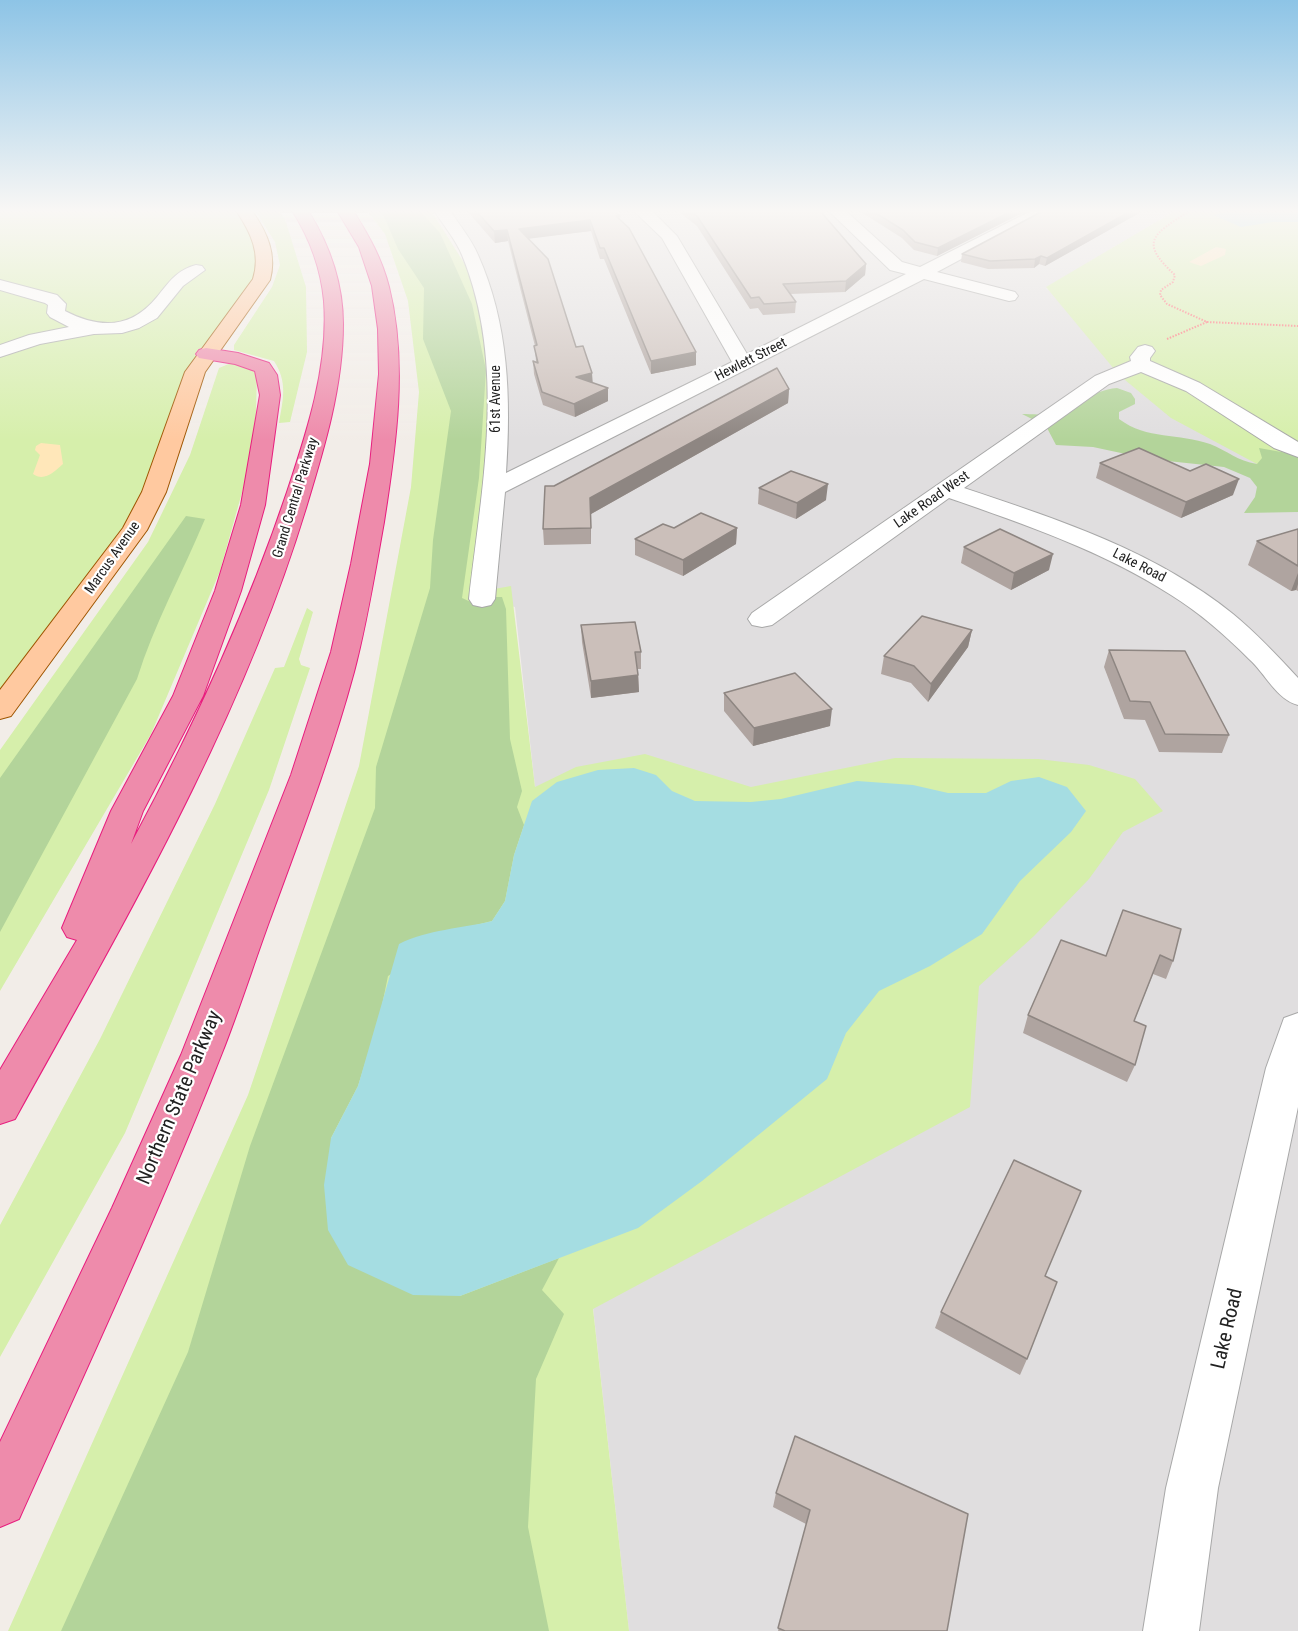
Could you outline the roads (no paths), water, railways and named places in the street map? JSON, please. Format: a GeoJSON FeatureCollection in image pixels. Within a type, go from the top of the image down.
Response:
{"type":"FeatureCollection","features":[{"type":"Feature","properties":{"kind":"highway","name":"Grand Central Parkway"},"geometry":{"type":"LineString","coordinates":[[28,1057],[184,774],[217,705],[269,583],[299,494],[321,418],[334,331],[330,288]]}},
{"type":"Feature","properties":{"kind":"highway","name":"Northern State Parkway"},"geometry":{"type":"LineString","coordinates":[[0,1500],[76,1337],[201,1054],[281,845],[336,686],[360,581],[377,489],[386,417],[388,357],[384,305],[380,288]]}},
{"type":"Feature","properties":{"kind":"highway"},"geometry":{"type":"LineString","coordinates":[[0,1107],[28,1057],[127,811],[188,696],[228,591],[253,505],[270,395],[267,375],[262,367],[254,364],[206,354]]}},
{"type":"Feature","properties":{"kind":"main road","name":"Marcus Avenue"},"geometry":{"type":"LineString","coordinates":[[0,710],[135,530],[154,492],[190,384],[206,354],[255,288]]}},
{"type":"Feature","properties":{"kind":"street"},"geometry":{"type":"LineString","coordinates":[[12,288],[51,298],[57,304],[56,313],[81,326],[119,328],[143,320],[158,308],[171,288]]}},
{"type":"Feature","properties":{"kind":"street","name":"61st Avenue"},"geometry":{"type":"LineString","coordinates":[[482,599],[497,425],[497,370],[492,314],[484,288]]}},
{"type":"Feature","properties":{"kind":"street"},"geometry":{"type":"LineString","coordinates":[[699,288],[743,364]]}},
{"type":"Feature","properties":{"kind":"street","name":"Hewlett Street"},"geometry":{"type":"LineString","coordinates":[[492,489],[892,288]]}},
{"type":"Feature","properties":{"kind":"street"},"geometry":{"type":"LineString","coordinates":[[979,288],[1009,296]]}},
{"type":"Feature","properties":{"kind":"street"},"geometry":{"type":"LineString","coordinates":[[0,351],[36,339],[96,328]]}},
{"type":"Feature","properties":{"kind":"street","name":"Lake Road West"},"geometry":{"type":"LineString","coordinates":[[762,620],[1102,380],[1119,375],[1143,357],[1298,450]]}},
{"type":"Feature","properties":{"kind":"street","name":"Lake Road"},"geometry":{"type":"LineString","coordinates":[[947,490],[1030,518],[1117,553],[1161,576],[1224,619],[1266,657],[1298,696]]}},
{"type":"Feature","properties":{"kind":"street","name":"Lake Road"},"geometry":{"type":"LineString","coordinates":[[1171,1631],[1192,1488],[1286,1068],[1298,1029]]}},
{"type":"Feature","properties":{"kind":"water"},"geometry":{"type":"Polygon","coordinates":[[[634,768],[656,775],[672,791],[695,801],[751,802],[781,799],[857,781],[913,785],[948,793],[986,793],[1011,781],[1039,777],[1067,787],[1086,811],[1071,832],[1020,881],[982,934],[930,966],[879,991],[846,1033],[827,1079],[702,1181],[638,1228],[460,1296],[413,1295],[348,1265],[328,1230],[324,1185],[331,1138],[358,1086],[399,944],[433,932],[492,921],[505,901],[514,855],[532,801],[557,782],[598,770],[634,768]]]}}]}
